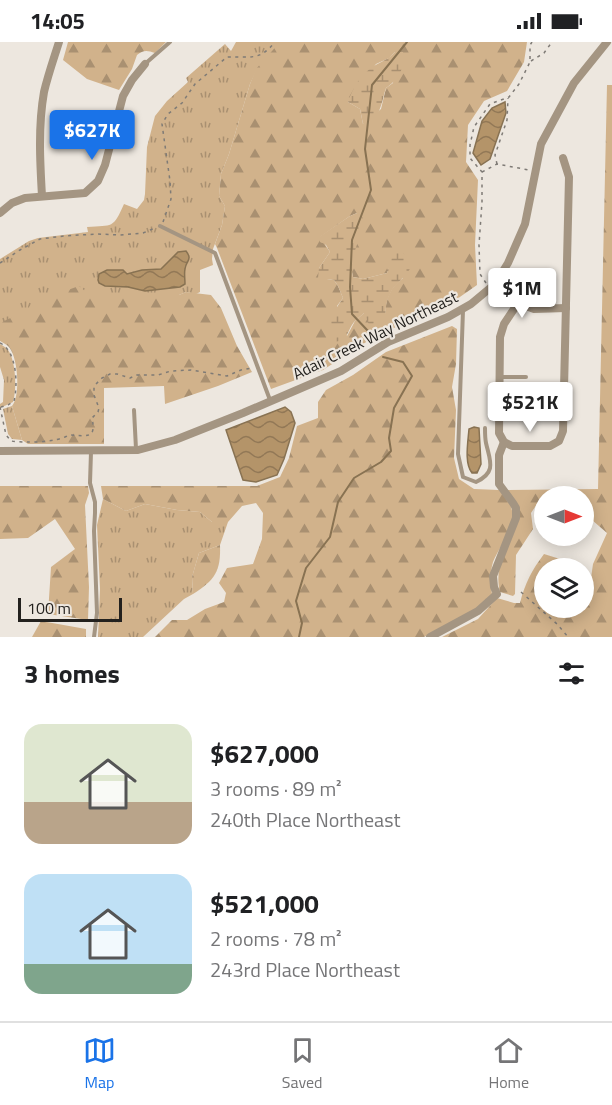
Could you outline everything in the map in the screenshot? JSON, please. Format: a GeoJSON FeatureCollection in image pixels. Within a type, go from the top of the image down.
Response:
{"type":"FeatureCollection","features":[{"type":"Feature","properties":{"kind":"street"},"geometry":{"type":"LineString","coordinates":[[42,196],[40,147],[44,101],[59,42]]}},
{"type":"Feature","properties":{"kind":"street","name":"Adair Creek Way Northeast"},"geometry":{"type":"LineString","coordinates":[[0,450],[136,450],[174,440],[271,402],[341,371],[388,342],[448,317],[471,304],[495,284],[508,263],[525,224],[541,144],[574,83],[607,42]]}},
{"type":"Feature","properties":{"kind":"street"},"geometry":{"type":"LineString","coordinates":[[0,213],[12,203],[25,198],[86,193],[98,181],[105,165],[123,96],[145,64]]}},
{"type":"Feature","properties":{"kind":"street"},"geometry":{"type":"LineString","coordinates":[[518,303],[504,324],[501,337],[499,433],[504,442],[512,446],[550,447],[559,441],[563,431],[569,177],[563,158]]}},
{"type":"Feature","properties":{"kind":"street"},"geometry":{"type":"LineString","coordinates":[[495,284],[518,303],[534,309],[566,308]]}},
{"type":"Feature","properties":{"kind":"street"},"geometry":{"type":"LineString","coordinates":[[430,637],[478,611],[497,594],[493,576],[516,518],[516,508],[499,484],[499,455],[504,442]]}},
{"type":"Feature","properties":{"kind":"lane"},"geometry":{"type":"LineString","coordinates":[[145,64],[170,42]]}},
{"type":"Feature","properties":{"kind":"lane"},"geometry":{"type":"LineString","coordinates":[[160,226],[215,253],[271,402]]}},
{"type":"Feature","properties":{"kind":"lane"},"geometry":{"type":"LineString","coordinates":[[462,309],[458,454],[463,477],[476,482],[485,478],[490,469],[491,460],[485,428]]}},
{"type":"Feature","properties":{"kind":"lane"},"geometry":{"type":"LineString","coordinates":[[500,377],[526,377]]}},
{"type":"Feature","properties":{"kind":"lane"},"geometry":{"type":"LineString","coordinates":[[134,410],[136,450]]}},
{"type":"Feature","properties":{"kind":"lane"},"geometry":{"type":"LineString","coordinates":[[91,451],[90,483],[95,502],[97,613],[94,637]]}},
{"type":"Feature","properties":{"kind":"path"},"geometry":{"type":"LineString","coordinates":[[0,263],[40,239],[143,233],[160,226],[171,199],[162,124],[168,114],[182,103],[195,84],[227,57],[251,58],[262,55],[275,42]]}},
{"type":"Feature","properties":{"kind":"path"},"geometry":{"type":"LineString","coordinates":[[482,288],[486,283],[480,274],[482,172],[470,158],[470,145],[474,127],[490,104],[509,97],[519,84],[530,62],[532,42]]}},
{"type":"Feature","properties":{"kind":"path"},"geometry":{"type":"LineString","coordinates":[[530,62],[544,54],[552,42]]}},
{"type":"Feature","properties":{"kind":"path"},"geometry":{"type":"LineString","coordinates":[[496,164],[495,156],[507,120],[509,97]]}},
{"type":"Feature","properties":{"kind":"path"},"geometry":{"type":"LineString","coordinates":[[482,172],[496,164],[536,172]]}},
{"type":"Feature","properties":{"kind":"path"},"geometry":{"type":"LineString","coordinates":[[0,343],[5,345],[11,355],[16,377],[14,401],[0,407],[6,435],[10,441],[57,439],[69,435],[85,436],[92,432],[94,428],[92,418],[99,408],[94,395],[94,387],[105,375],[117,374],[130,378],[137,375],[158,375],[171,371],[191,370],[227,376],[257,367]]}},
{"type":"Feature","properties":{"kind":"path"},"geometry":{"type":"LineString","coordinates":[[521,592],[568,637]]}},
{"type":"Feature","properties":{"kind":"green space"},"geometry":{"type":"Polygon","coordinates":[[[68,42],[166,42],[155,53],[145,51],[137,55],[132,69],[119,90],[87,79],[63,60],[68,42]]]}},
{"type":"Feature","properties":{"kind":"green space"},"geometry":{"type":"Polygon","coordinates":[[[236,42],[283,42],[257,69],[250,84],[221,174],[219,196],[225,206],[222,225],[213,249],[213,265],[200,270],[200,292],[152,296],[0,324],[0,259],[38,238],[88,232],[87,227],[111,224],[124,204],[137,209],[144,200],[147,147],[155,116],[167,101],[188,82],[186,78],[225,44],[231,51],[236,42]]]}},
{"type":"Feature","properties":{"kind":"green space"},"geometry":{"type":"Polygon","coordinates":[[[280,42],[527,42],[524,62],[507,91],[484,101],[468,125],[466,162],[478,180],[475,245],[477,285],[447,306],[377,335],[323,370],[271,389],[215,244],[222,225],[225,206],[219,196],[221,174],[256,69],[280,42]],[[395,52],[389,58],[376,64],[348,102],[360,109],[363,124],[381,109],[386,88],[393,83],[395,52]],[[357,213],[320,237],[330,252],[319,268],[327,279],[334,280],[343,298],[337,306],[347,336],[355,321],[364,313],[385,314],[390,294],[403,278],[390,266],[387,273],[363,279],[353,277],[351,267],[357,213]]]}},
{"type":"Feature","properties":{"kind":"green space"},"geometry":{"type":"Polygon","coordinates":[[[395,52],[403,52],[404,58],[400,73],[386,88],[377,115],[363,124],[360,109],[348,102],[352,91],[365,73],[395,52]]]}},
{"type":"Feature","properties":{"kind":"green space"},"geometry":{"type":"Polygon","coordinates":[[[607,85],[612,85],[612,637],[442,637],[478,619],[497,598],[520,603],[534,569],[534,618],[594,618],[594,562],[607,533],[594,522],[594,489],[598,489],[607,85]]]}},
{"type":"Feature","properties":{"kind":"green space"},"geometry":{"type":"Polygon","coordinates":[[[357,213],[363,218],[361,234],[352,261],[353,277],[363,279],[387,273],[397,249],[406,256],[411,267],[390,294],[386,304],[384,322],[377,328],[370,327],[364,313],[355,321],[343,339],[334,342],[330,326],[343,298],[334,280],[318,278],[319,268],[330,252],[326,245],[320,242],[319,237],[357,213]]]}},
{"type":"Feature","properties":{"kind":"green space"},"geometry":{"type":"Polygon","coordinates":[[[79,286],[92,297],[179,295],[186,292],[211,295],[221,308],[237,346],[252,372],[165,404],[164,386],[104,388],[104,444],[28,444],[22,440],[12,406],[17,394],[16,366],[11,351],[0,341],[0,323],[25,311],[34,302],[79,286]]]}},
{"type":"Feature","properties":{"kind":"green space"},"geometry":{"type":"Polygon","coordinates":[[[452,326],[457,329],[456,364],[452,387],[456,410],[454,458],[459,479],[474,489],[499,490],[508,500],[512,511],[508,534],[492,566],[492,594],[477,609],[424,637],[155,637],[172,620],[187,620],[205,609],[224,602],[226,593],[219,583],[227,568],[253,564],[262,539],[263,513],[256,503],[242,506],[228,522],[212,522],[200,512],[145,504],[126,511],[103,499],[101,486],[257,486],[280,477],[289,458],[297,426],[318,418],[318,402],[326,390],[386,352],[452,326]]]}},
{"type":"Feature","properties":{"kind":"green space"},"geometry":{"type":"Polygon","coordinates":[[[0,344],[11,355],[15,383],[13,402],[0,408],[3,402],[4,380],[0,367],[0,344]]]}},
{"type":"Feature","properties":{"kind":"green space"},"geometry":{"type":"Polygon","coordinates":[[[12,406],[22,440],[12,439],[8,434],[3,409],[12,406]]]}},
{"type":"Feature","properties":{"kind":"green space"},"geometry":{"type":"Polygon","coordinates":[[[0,486],[88,486],[89,493],[85,505],[89,587],[88,620],[48,614],[51,567],[75,549],[55,519],[28,538],[0,539],[0,486]]]}},
{"type":"Feature","properties":{"kind":"green space"},"geometry":{"type":"Polygon","coordinates":[[[506,490],[534,490],[534,508],[531,513],[533,529],[516,555],[515,594],[513,596],[500,592],[498,582],[507,543],[519,515],[506,490]]]}},
{"type":"Feature","properties":{"kind":"green space"},"geometry":{"type":"Polygon","coordinates":[[[103,499],[126,511],[145,504],[200,512],[212,522],[228,522],[220,545],[199,553],[192,577],[193,594],[184,599],[143,637],[98,637],[100,589],[97,525],[103,499]]]}},
{"type":"Feature","properties":{"kind":"green space"},"geometry":{"type":"Polygon","coordinates":[[[220,545],[218,568],[215,574],[207,584],[193,594],[192,577],[199,553],[220,545]]]}},
{"type":"Feature","properties":{"kind":"green space"},"geometry":{"type":"Polygon","coordinates":[[[544,554],[557,558],[541,558],[544,554]]]}},
{"type":"Feature","properties":{"kind":"green space"},"geometry":{"type":"Polygon","coordinates":[[[41,621],[86,629],[86,637],[32,637],[41,621]]]}},
{"type":"Feature","properties":{"kind":"water"},"geometry":{"type":"Polygon","coordinates":[[[505,102],[506,113],[490,159],[481,165],[473,153],[482,121],[492,108],[505,102]]]}},
{"type":"Feature","properties":{"kind":"water"},"geometry":{"type":"Polygon","coordinates":[[[186,251],[189,258],[185,271],[185,284],[180,287],[145,291],[128,287],[105,286],[99,283],[99,274],[107,270],[123,270],[127,274],[161,269],[178,252],[186,251]]]}},
{"type":"Feature","properties":{"kind":"water"},"geometry":{"type":"Polygon","coordinates":[[[285,407],[291,412],[295,423],[277,475],[256,482],[243,480],[226,430],[285,407]]]}},
{"type":"Feature","properties":{"kind":"water"},"geometry":{"type":"Polygon","coordinates":[[[479,428],[481,464],[477,473],[472,473],[467,458],[469,429],[479,428]]]}},
{"type":"Feature","properties":{"kind":"waterway"},"geometry":{"type":"LineString","coordinates":[[372,340],[368,331],[352,314],[350,287],[352,240],[371,190],[365,149],[372,85],[407,42]]}},
{"type":"Feature","properties":{"kind":"waterway"},"geometry":{"type":"LineString","coordinates":[[299,637],[302,623],[296,601],[306,568],[330,537],[338,502],[354,478],[381,462],[391,451],[389,438],[394,408],[412,376],[403,362],[383,357]]}}]}
